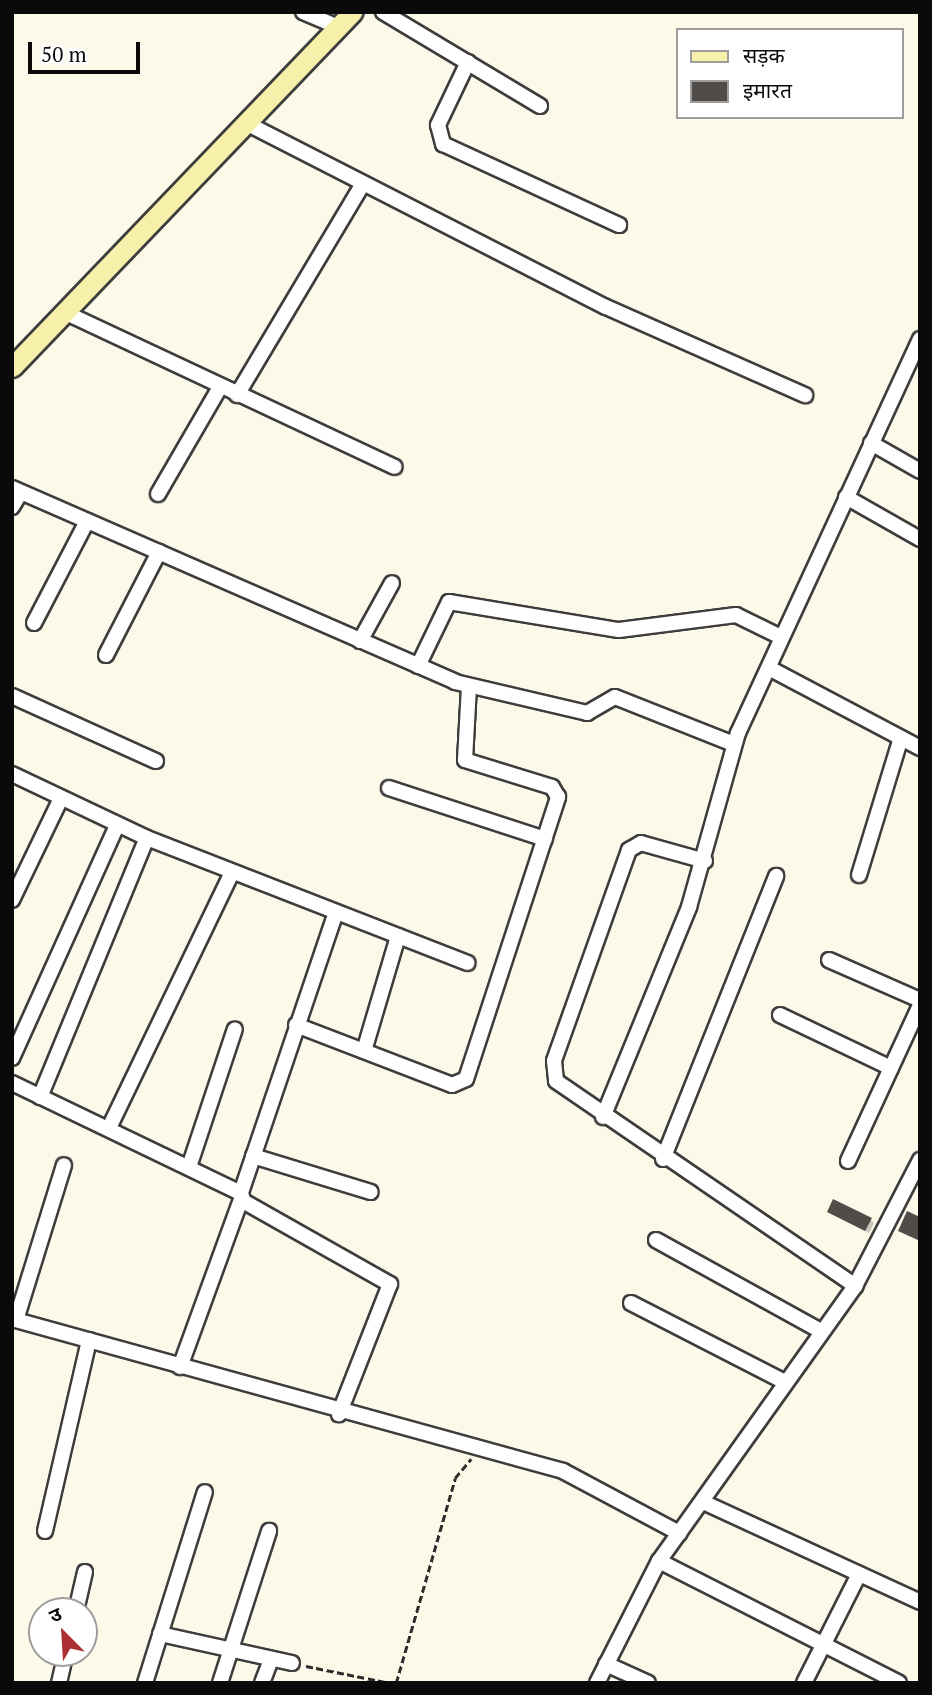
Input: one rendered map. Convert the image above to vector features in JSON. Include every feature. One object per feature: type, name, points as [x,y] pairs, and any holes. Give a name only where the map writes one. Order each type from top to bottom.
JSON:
[{"type":"street","points":[[303,12],[338,27]]},
{"type":"street","points":[[12,367],[352,12]]},
{"type":"street","points":[[383,12],[540,106]]},
{"type":"street","points":[[468,62],[438,125],[443,144],[619,225]]},
{"type":"street","points":[[246,123],[606,307],[806,395]]},
{"type":"street","points":[[237,395],[363,184]]},
{"type":"street","points":[[64,312],[395,467]]},
{"type":"street","points":[[603,1116],[705,861],[734,744],[920,339]]},
{"type":"street","points":[[159,494],[220,387]]},
{"type":"street","points":[[871,443],[920,471]]},
{"type":"street","points":[[12,507],[17,490],[469,687],[587,713],[615,698],[734,744]]},
{"type":"street","points":[[846,497],[920,538]]},
{"type":"street","points":[[34,623],[87,521]]},
{"type":"street","points":[[106,655],[159,552]]},
{"type":"street","points":[[360,641],[392,583]]},
{"type":"street","points":[[418,666],[449,602],[619,630],[736,615],[781,637]]},
{"type":"street","points":[[769,668],[920,748]]},
{"type":"street","points":[[296,1025],[452,1085],[464,1083],[545,839],[558,789],[465,760],[469,687]]},
{"type":"street","points":[[12,696],[156,761]]},
{"type":"street","points":[[859,875],[901,738]]},
{"type":"street","points":[[12,774],[147,838],[467,962]]},
{"type":"street","points":[[389,788],[545,839]]},
{"type":"street","points":[[12,900],[61,798]]},
{"type":"street","points":[[12,1058],[117,825]]},
{"type":"street","points":[[40,1097],[147,838]]},
{"type":"street","points":[[705,861],[641,843],[629,850],[552,1067],[555,1081],[663,1159],[855,1286]]},
{"type":"street","points":[[109,1128],[232,872]]},
{"type":"street","points":[[663,1159],[776,876]]},
{"type":"street","points":[[180,1367],[241,1195],[335,912]]},
{"type":"street","points":[[364,1051],[398,936]]},
{"type":"street","points":[[830,960],[920,1003],[848,1161]]},
{"type":"street","points":[[780,1015],[891,1068]]},
{"type":"street","points":[[189,1167],[235,1029]]},
{"type":"street","points":[[12,1083],[189,1167],[388,1280],[339,1413]]},
{"type":"street","points":[[253,1156],[371,1192]]},
{"type":"street","points":[[597,1683],[659,1561],[855,1286],[920,1160]]},
{"type":"street","points":[[64,1166],[14,1320],[339,1413],[571,1474],[679,1533]]},
{"type":"street","points":[[656,1240],[821,1331]]},
{"type":"street","points":[[631,1303],[785,1382]]},
{"type":"street","points":[[45,1531],[89,1340]]},
{"type":"street","points":[[145,1683],[205,1492]]},
{"type":"street","points":[[703,1502],[920,1602]]},
{"type":"street","points":[[220,1683],[269,1531]]},
{"type":"street","points":[[659,1561],[826,1647],[879,1678],[898,1683]]},
{"type":"street","points":[[79,1597],[85,1572]]},
{"type":"street","points":[[804,1683],[826,1647],[859,1574]]},
{"type":"street","points":[[160,1634],[292,1663]]},
{"type":"street","points":[[262,1683],[271,1659]]},
{"type":"street","points":[[606,1664],[648,1683]]},
{"type":"path","points":[[396,1683],[455,1478],[482,1452]]},
{"type":"path","points":[[292,1663],[390,1683]]},
{"type":"building","points":[[833,1199],[872,1218],[865,1231],[827,1212]]},
{"type":"building","points":[[907,1211],[920,1217],[920,1241],[898,1231]]}]
